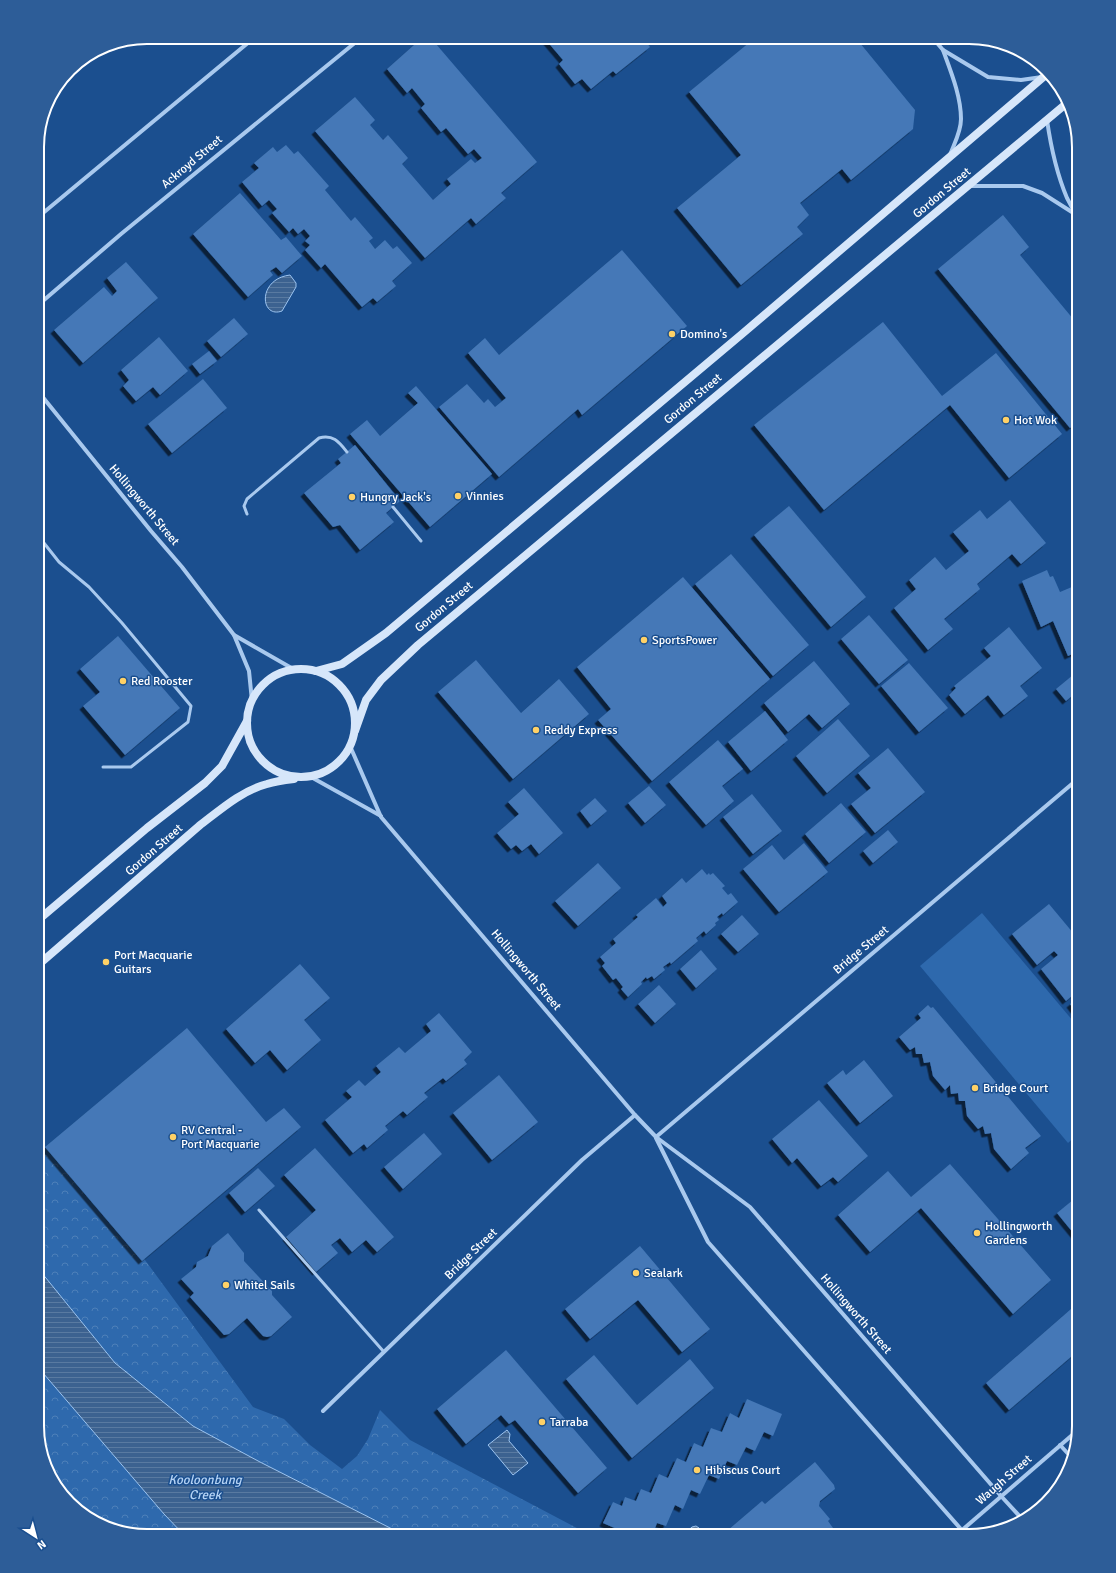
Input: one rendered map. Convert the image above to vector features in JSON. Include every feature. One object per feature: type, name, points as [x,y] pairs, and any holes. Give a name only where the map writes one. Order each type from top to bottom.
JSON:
[{"type":"main road","name":"Gordon Street","points":[[316,671],[342,664],[386,633],[742,334],[1044,77]]},
{"type":"main road","name":"Gordon Street","points":[[355,731],[366,700],[391,669],[418,645],[1063,106]]},
{"type":"main road","points":[[295,670],[316,671],[328,676],[345,691],[353,706],[356,721],[355,731],[350,746],[344,757],[335,766],[324,773],[311,777],[301,778],[286,776],[271,768],[263,761],[252,746],[248,732],[247,720],[252,701],[265,684],[274,677],[283,672],[295,670]]},
{"type":"main road","name":"Gordon Street","points":[[44,916],[147,828],[205,784],[222,766],[247,720]]},
{"type":"main road","name":"Gordon Street","points":[[44,960],[220,809],[243,794],[266,784],[301,778]]},
{"type":"street","points":[[44,212],[247,44]]},
{"type":"street","name":"Ackroyd Street","points":[[44,300],[139,219],[353,44]]},
{"type":"street","points":[[938,44],[943,50],[988,77],[1021,80],[1043,76]]},
{"type":"street","points":[[943,50],[955,84],[961,120],[958,136],[949,157]]},
{"type":"street","points":[[1047,120],[1055,166],[1059,180],[1072,208]]},
{"type":"street","points":[[969,186],[1023,186],[1042,193],[1072,212]]},
{"type":"street","name":"Hollingworth Street","points":[[44,399],[182,567],[234,635],[249,671],[252,701]]},
{"type":"street","name":"Hollingworth Street","points":[[234,635],[295,670]]},
{"type":"street","name":"Hollingworth Street","points":[[350,746],[381,817],[635,1115],[656,1137],[750,1207],[1000,1496],[1019,1516]]},
{"type":"street","name":"Hollingworth Street","points":[[311,777],[381,817]]},
{"type":"street","name":"Bridge Street","points":[[656,1137],[1072,784]]},
{"type":"street","name":"Bridge Street","points":[[323,1411],[582,1160],[635,1115]]},
{"type":"street","name":"Hollingworth Street","points":[[656,1137],[708,1242],[959,1529]]},
{"type":"street","name":"Waugh Street","points":[[963,1529],[1071,1436]]},
{"type":"street","points":[[1060,1445],[1068,1454]]},
{"type":"lane","points":[[247,514],[244,506],[247,498],[319,438],[325,436],[338,440],[347,452]]},
{"type":"lane","points":[[393,507],[421,540]]},
{"type":"lane","points":[[44,543],[59,562],[88,587],[117,618],[191,706],[188,722],[131,767],[103,767]]},
{"type":"lane","points":[[259,1210],[384,1352]]},
{"type":"green space","points":[[982,913],[1072,1020],[1072,1139],[1068,1143],[920,966]]},
{"type":"green space","points":[[44,1145],[145,1260],[253,1407],[284,1419],[310,1445],[342,1469],[357,1456],[368,1439],[380,1410],[410,1440],[579,1529],[392,1529],[260,1462],[193,1426],[115,1363],[44,1276]]},
{"type":"green space","points":[[44,1374],[178,1529],[140,1529],[120,1525],[107,1521],[84,1508],[65,1489],[52,1466],[45,1440]]},
{"type":"water","points":[[290,275],[296,283],[296,287],[282,311],[275,312],[269,309],[265,298],[267,290],[272,283],[279,278]]},
{"type":"water","name":"Kooloonbung Creek","points":[[44,1276],[115,1363],[193,1426],[260,1462],[392,1529],[178,1529],[44,1374]]},
{"type":"water","points":[[507,1430],[510,1434],[509,1441],[528,1463],[513,1475],[488,1445]]},
{"type":"water","points":[[696,1526],[700,1529],[690,1529]]},
{"type":"building","points":[[415,44],[436,44],[537,162],[501,193],[506,198],[476,224],[471,218],[425,258],[315,131],[355,97],[375,120],[370,125],[383,140],[388,135],[408,158],[402,164],[433,200],[451,184],[447,179],[471,159],[475,163],[482,158],[474,149],[468,154],[446,128],[441,132],[421,108],[425,104],[412,88],[407,93],[387,69]]},
{"type":"building","points":[[549,44],[648,44],[650,47],[616,74],[613,71],[591,89],[582,79],[575,84],[559,64],[563,60]]},
{"type":"building","points":[[747,44],[861,44],[915,110],[913,129],[851,180],[842,169],[800,203],[809,215],[797,227],[803,234],[741,285],[677,208],[741,155],[689,92]]},
{"type":"building","points":[[286,145],[294,154],[298,151],[329,186],[325,190],[351,221],[355,217],[373,238],[369,241],[375,249],[385,240],[393,249],[397,246],[412,263],[392,281],[396,286],[377,302],[373,298],[362,307],[325,264],[321,268],[305,250],[310,245],[305,241],[310,236],[304,229],[298,234],[293,228],[289,232],[272,213],[277,209],[269,200],[262,206],[242,182],[259,168],[254,163],[273,147],[277,152]]},
{"type":"building","points":[[240,193],[281,240],[286,237],[302,256],[282,273],[276,267],[270,271],[273,275],[248,297],[193,234]]},
{"type":"building","points":[[1003,215],[1029,247],[1020,255],[1072,318],[1072,426],[1070,428],[938,269]]},
{"type":"building","points":[[622,250],[687,326],[582,415],[578,409],[499,477],[439,407],[467,384],[484,403],[488,399],[495,407],[506,398],[468,353],[485,338],[499,355]]},
{"type":"building","points":[[126,262],[158,298],[83,363],[54,330],[104,287],[112,296],[117,291],[107,278]]},
{"type":"building","points":[[234,318],[248,334],[221,357],[207,341]]},
{"type":"building","points":[[883,322],[942,396],[996,353],[1062,434],[1009,478],[950,405],[824,510],[754,425]]},
{"type":"building","points":[[159,337],[188,371],[160,395],[153,387],[136,401],[123,386],[129,380],[121,370]]},
{"type":"building","points":[[209,351],[217,361],[200,374],[192,364]]},
{"type":"building","points":[[203,379],[227,408],[172,453],[148,424]]},
{"type":"building","points":[[416,386],[492,474],[430,527],[350,434],[367,420],[380,436],[418,403],[408,393]]},
{"type":"building","name":"Hungry Jack's","points":[[355,445],[400,501],[386,513],[394,522],[360,550],[340,525],[333,527],[304,493],[341,463],[338,459]]},
{"type":"building","points":[[1010,500],[1046,543],[1021,564],[1012,554],[977,584],[980,589],[944,619],[953,629],[928,650],[894,608],[916,589],[909,580],[935,557],[946,570],[969,551],[953,532],[980,510],[987,519]]},
{"type":"building","points":[[789,506],[866,597],[831,627],[754,535]]},
{"type":"building","points":[[731,554],[809,645],[773,676],[695,584]]},
{"type":"building","points":[[1047,570],[1050,577],[1053,576],[1060,592],[1072,587],[1072,654],[1068,656],[1053,621],[1041,627],[1022,581]]},
{"type":"building","points":[[683,577],[770,679],[652,781],[598,720],[611,709],[577,667]]},
{"type":"building","points":[[869,615],[908,660],[879,684],[841,639]]},
{"type":"building","points":[[1009,627],[1042,668],[1020,686],[1028,696],[1004,715],[988,695],[965,714],[949,695],[956,688],[954,686],[991,656],[984,648]]},
{"type":"building","name":"Red Rooster","points":[[118,636],[180,708],[125,755],[83,706],[100,692],[80,669]]},
{"type":"building","points":[[476,660],[521,713],[559,679],[589,714],[513,779],[438,692]]},
{"type":"building","points":[[814,661],[850,704],[822,728],[809,714],[788,732],[764,703]]},
{"type":"building","points":[[909,663],[948,708],[919,732],[881,686]]},
{"type":"building","points":[[1072,676],[1072,696],[1066,701],[1056,689]]},
{"type":"building","points":[[765,711],[788,740],[751,771],[728,742]]},
{"type":"building","points":[[838,719],[870,756],[827,793],[796,756]]},
{"type":"building","points":[[718,740],[743,769],[722,786],[734,801],[706,825],[669,782]]},
{"type":"building","points":[[888,748],[925,792],[875,833],[851,804],[871,788],[858,773]]},
{"type":"building","points":[[649,786],[666,805],[645,823],[628,803]]},
{"type":"building","points":[[524,788],[563,833],[539,854],[531,844],[522,851],[516,845],[511,849],[497,833],[519,814],[508,802]]},
{"type":"building","points":[[752,794],[782,831],[753,854],[723,817]]},
{"type":"building","points":[[595,798],[607,811],[591,825],[580,811]]},
{"type":"building","points":[[841,803],[866,832],[829,863],[805,834]]},
{"type":"building","points":[[888,830],[898,842],[873,863],[863,851]]},
{"type":"building","points":[[804,843],[828,872],[779,912],[743,869],[772,845],[784,860]]},
{"type":"building","points":[[598,863],[621,888],[578,926],[555,901]]},
{"type":"building","points":[[702,869],[707,875],[709,873],[710,875],[713,873],[725,886],[722,888],[728,895],[731,893],[738,902],[723,915],[722,913],[717,917],[719,920],[715,923],[716,925],[706,934],[704,931],[696,938],[698,941],[671,964],[670,962],[663,967],[665,970],[654,979],[652,976],[647,979],[646,977],[641,982],[642,984],[628,997],[621,989],[623,987],[616,978],[613,980],[602,966],[605,963],[600,957],[616,943],[613,939],[638,917],[636,915],[656,898],[663,907],[667,903],[662,896],[682,878],[686,883]]},
{"type":"building","points":[[1049,904],[1072,932],[1072,996],[1066,1001],[1041,969],[1058,955],[1054,951],[1037,965],[1012,934]]},
{"type":"building","points":[[742,915],[759,934],[738,952],[721,934]]},
{"type":"building","points":[[701,950],[717,969],[696,988],[680,969]]},
{"type":"building","points":[[300,964],[330,998],[304,1020],[321,1040],[287,1070],[270,1050],[255,1063],[226,1029]]},
{"type":"building","points":[[659,985],[676,1004],[655,1023],[638,1004]]},
{"type":"building","name":"Bridge Court","points":[[928,1005],[931,1008],[933,1007],[1041,1136],[1025,1148],[1029,1153],[1011,1169],[994,1149],[991,1133],[985,1134],[983,1126],[978,1129],[967,1116],[965,1101],[959,1101],[958,1093],[951,1094],[950,1085],[945,1090],[933,1076],[930,1062],[924,1063],[922,1054],[916,1054],[915,1047],[910,1050],[899,1037],[921,1018],[918,1014]]},
{"type":"building","points":[[439,1013],[472,1052],[464,1060],[467,1064],[446,1081],[443,1078],[424,1093],[428,1097],[407,1115],[403,1111],[385,1126],[388,1130],[367,1148],[364,1144],[353,1153],[325,1120],[352,1097],[346,1091],[359,1080],[365,1086],[381,1072],[376,1066],[399,1047],[405,1053],[431,1031],[426,1024]]},
{"type":"building","name":"RV Central - Port Macquarie","points":[[187,1028],[266,1122],[284,1108],[301,1127],[142,1261],[45,1147]]},
{"type":"building","points":[[864,1060],[893,1096],[860,1123],[827,1083],[843,1070],[846,1075]]},
{"type":"building","points":[[499,1075],[538,1122],[492,1160],[453,1113]]},
{"type":"building","points":[[819,1100],[868,1156],[838,1182],[833,1177],[821,1186],[797,1158],[792,1163],[772,1139]]},
{"type":"building","points":[[424,1133],[442,1154],[403,1189],[384,1167]]},
{"type":"building","points":[[315,1148],[394,1237],[377,1252],[366,1240],[352,1252],[340,1238],[331,1245],[338,1253],[316,1272],[286,1237],[316,1210],[284,1175]]},
{"type":"building","name":"Hollingworth Gardens","points":[[950,1164],[1051,1280],[1013,1314],[921,1208],[870,1252],[838,1215],[888,1171],[911,1197]]},
{"type":"building","points":[[258,1168],[275,1186],[245,1212],[229,1193]]},
{"type":"building","points":[[1072,1201],[1072,1231],[1057,1213]]},
{"type":"building","name":"Whitel Sails","points":[[228,1233],[244,1253],[244,1261],[272,1291],[272,1295],[292,1317],[271,1336],[263,1336],[247,1318],[229,1334],[224,1335],[190,1297],[194,1293],[181,1279],[196,1267],[197,1262],[208,1256],[212,1246]]},
{"type":"building","name":"Sealark","points":[[640,1246],[710,1329],[682,1352],[638,1300],[590,1339],[565,1309]]},
{"type":"building","points":[[1071,1309],[1072,1310],[1072,1356],[1009,1410],[986,1383]]},
{"type":"building","name":"Tarraba","points":[[506,1350],[607,1468],[578,1493],[515,1420],[509,1424],[501,1415],[466,1444],[437,1409]]},
{"type":"building","points":[[594,1355],[637,1405],[690,1359],[714,1388],[632,1458],[566,1379]]},
{"type":"building","name":"Hibiscus Court","points":[[747,1399],[782,1414],[773,1436],[764,1432],[755,1451],[746,1447],[737,1465],[727,1461],[719,1479],[709,1475],[700,1494],[691,1490],[683,1509],[675,1505],[666,1526],[657,1523],[655,1529],[617,1529],[603,1523],[613,1502],[622,1506],[625,1497],[636,1501],[641,1489],[651,1493],[659,1474],[668,1478],[677,1458],[686,1462],[694,1443],[703,1447],[711,1428],[722,1432],[730,1413],[739,1418]]},
{"type":"building","points":[[815,1462],[834,1485],[835,1489],[820,1501],[819,1506],[830,1519],[828,1521],[833,1528],[729,1529],[762,1501],[765,1504]]},
{"type":"place","name":"Domino's","points":[[672,334]]},
{"type":"place","name":"Hot Wok","points":[[1006,420]]},
{"type":"place","name":"Vinnies","points":[[458,496]]},
{"type":"place","name":"Hungry Jack's","points":[[352,497]]},
{"type":"place","name":"SportsPower","points":[[644,640]]},
{"type":"place","name":"Red Rooster","points":[[123,681]]},
{"type":"place","name":"Reddy Express","points":[[536,730]]},
{"type":"place","name":"Port Macquarie Guitars","points":[[106,962]]},
{"type":"place","name":"Bridge Court","points":[[975,1088]]},
{"type":"place","name":"RV Central - Port Macquarie","points":[[173,1137]]},
{"type":"place","name":"Hollingworth Gardens","points":[[977,1233]]},
{"type":"place","name":"Sealark","points":[[636,1273]]},
{"type":"place","name":"Whitel Sails","points":[[226,1285]]},
{"type":"place","name":"Tarraba","points":[[542,1422]]},
{"type":"place","name":"Hibiscus Court","points":[[697,1470]]}]
